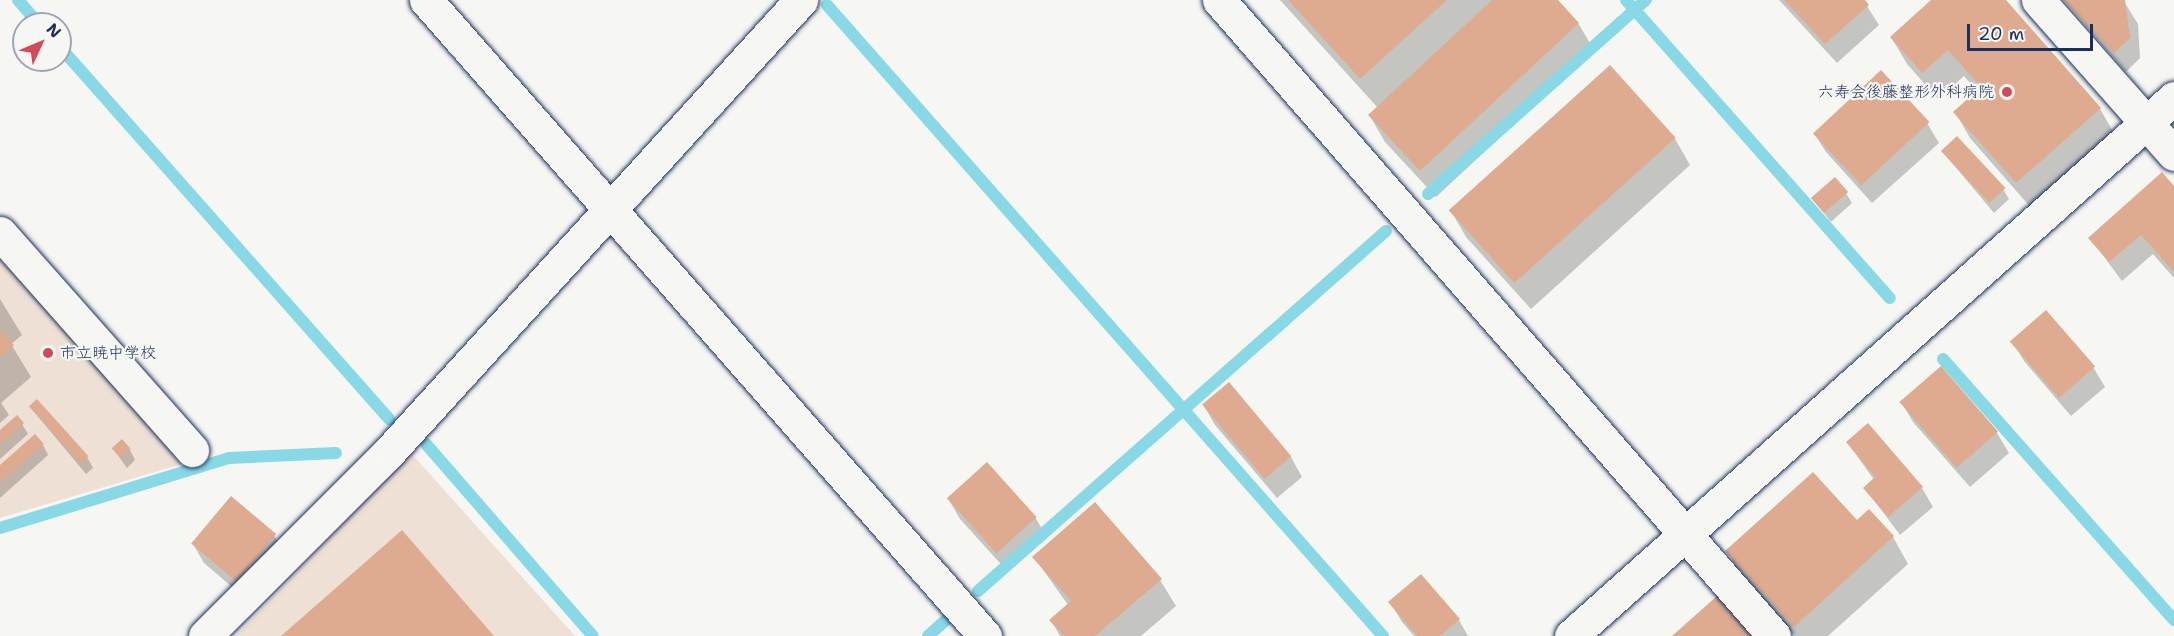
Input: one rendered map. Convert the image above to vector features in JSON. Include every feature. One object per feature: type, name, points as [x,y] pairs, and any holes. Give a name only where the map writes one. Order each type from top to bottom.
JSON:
[{"type":"street","points":[[426,0],[985,636]]},
{"type":"street","points":[[205,636],[389,452],[801,0]]},
{"type":"street","points":[[1219,0],[1774,636]]},
{"type":"street","points":[[2038,0],[2174,154]]},
{"type":"street","points":[[1571,636],[1686,536],[2174,98]]},
{"type":"street","points":[[0,232],[192,450]]},
{"type":"shaded area","name":"市立暁中学校","points":[[0,245],[192,461],[0,518]]},
{"type":"shaded area","points":[[411,453],[575,636],[236,636]]},
{"type":"building","points":[[1288,0],[1447,0],[1360,79]]},
{"type":"building","points":[[1492,0],[1558,0],[1579,23],[1420,171],[1368,115]]},
{"type":"building","points":[[1784,0],[1865,0],[1869,5],[1825,44]]},
{"type":"building","points":[[1931,0],[2006,0],[2101,108],[2016,183],[1953,112],[1981,87],[1948,50],[1922,73],[1890,37]]},
{"type":"building","points":[[2064,0],[2125,0],[2130,38],[2114,53]]},
{"type":"building","points":[[1610,65],[1676,138],[1514,283],[1449,210]]},
{"type":"building","points":[[1881,70],[1929,122],[1861,185],[1813,133]]},
{"type":"building","points":[[1957,136],[2005,188],[1989,203],[1941,151]]},
{"type":"building","points":[[2162,172],[2174,186],[2174,272],[2141,235],[2109,262],[2088,238]]},
{"type":"building","points":[[1835,177],[1848,192],[1824,213],[1811,198]]},
{"type":"building","points":[[2046,310],[2095,367],[2059,398],[2010,341]]},
{"type":"building","points":[[0,330],[14,345],[0,358]]},
{"type":"building","points":[[1941,366],[1998,432],[1957,468],[1899,402]]},
{"type":"building","points":[[1229,382],[1291,456],[1265,479],[1202,404]]},
{"type":"building","points":[[37,399],[89,456],[80,464],[29,406]]},
{"type":"building","points":[[17,415],[24,423],[0,444],[0,430]]},
{"type":"building","points":[[1868,423],[1923,487],[1888,517],[1863,488],[1875,477],[1846,442]]},
{"type":"building","points":[[35,434],[44,444],[0,483],[0,465]]},
{"type":"building","points":[[122,439],[131,449],[120,458],[112,448]]},
{"type":"building","points":[[987,462],[1037,517],[996,553],[947,498]]},
{"type":"building","points":[[1813,472],[1857,520],[1869,509],[1894,536],[1794,627],[1725,551]]},
{"type":"building","points":[[231,496],[276,534],[236,581],[191,543]]},
{"type":"building","points":[[1095,502],[1162,579],[1095,636],[1064,636],[1049,620],[1071,601],[1032,557]]},
{"type":"building","points":[[402,530],[494,636],[281,636]]},
{"type":"building","points":[[1421,574],[1460,619],[1440,636],[1417,636],[1388,602]]},
{"type":"building","points":[[1717,596],[1754,636],[1672,636]]},
{"type":"waterway","points":[[18,0],[28,12]]},
{"type":"waterway","points":[[1626,0],[1890,298]]},
{"type":"waterway","points":[[1428,194],[1646,0]]},
{"type":"waterway","points":[[827,5],[1383,636]]},
{"type":"waterway","points":[[72,61],[389,419]]},
{"type":"waterway","points":[[978,591],[1386,231]]},
{"type":"waterway","points":[[1943,359],[2174,620]]},
{"type":"waterway","points":[[426,444],[593,636]]},
{"type":"waterway","points":[[0,528],[229,458],[336,453]]},
{"type":"waterway","points":[[928,636],[946,620]]},
{"type":"place","name":"六寿会後藤整形外科病院","points":[[2007,92]]},
{"type":"place","name":"市立暁中学校","points":[[48,353]]}]
